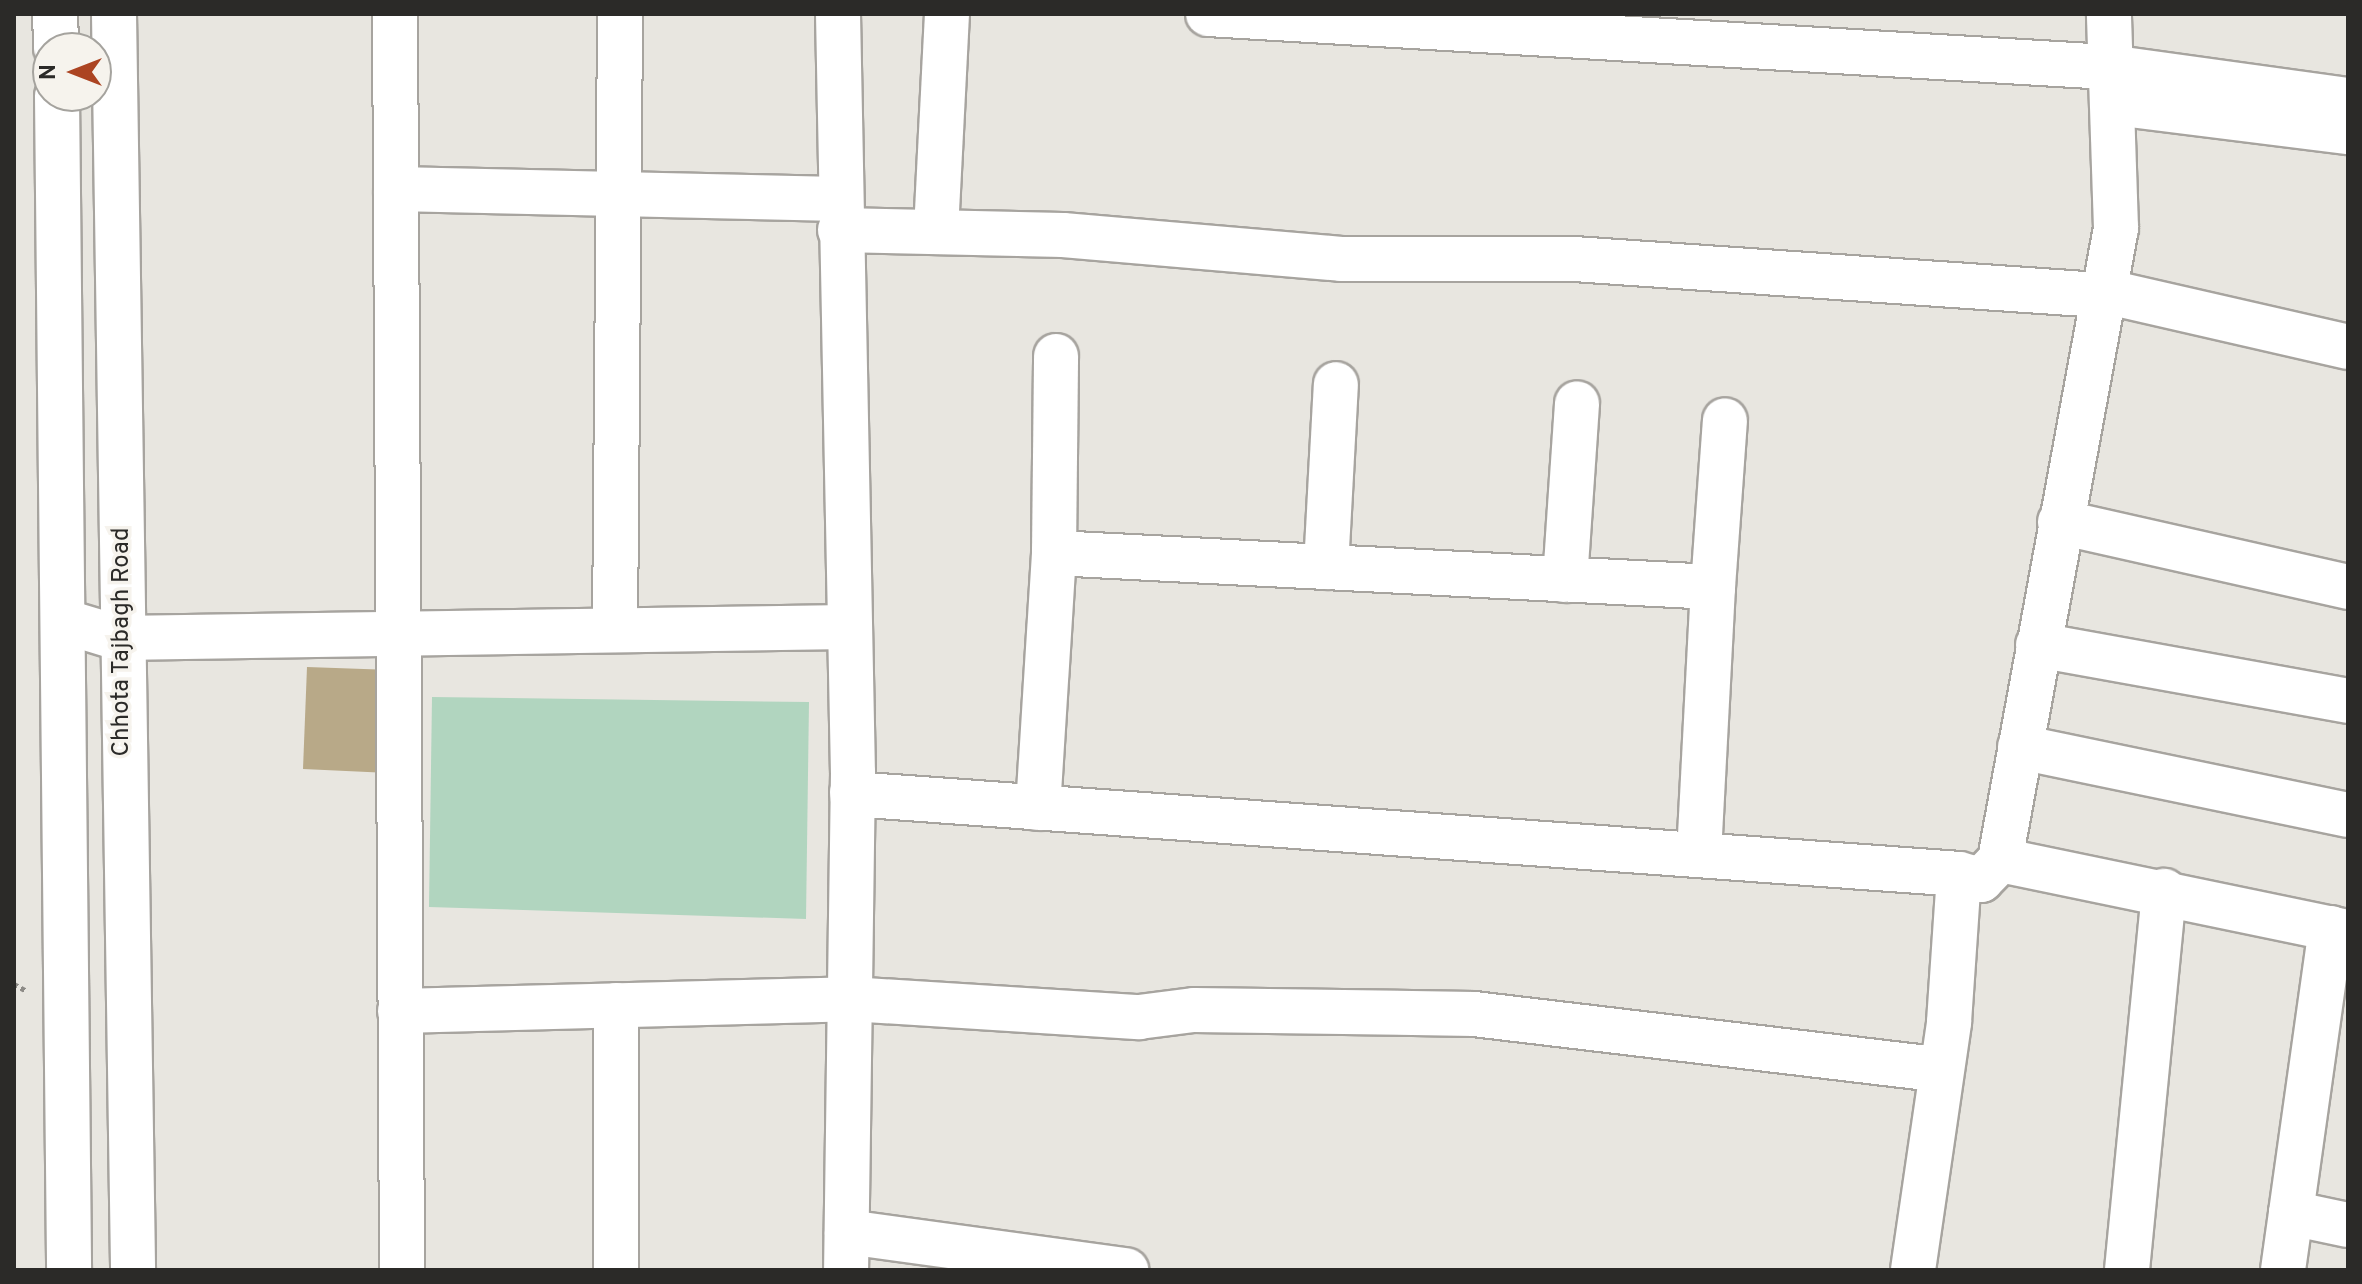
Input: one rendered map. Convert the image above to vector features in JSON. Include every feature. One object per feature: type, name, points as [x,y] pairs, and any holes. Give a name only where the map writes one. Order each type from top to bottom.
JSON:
[{"type":"street","name":"Chhota Tajbagh Road","points":[[114,14],[119,638],[133,1270]]},
{"type":"street","points":[[395,14],[402,1270]]},
{"type":"street","points":[[615,630],[620,14]]},
{"type":"street","points":[[838,14],[852,794],[846,1251],[1126,1270]]},
{"type":"street","points":[[936,231],[947,14]]},
{"type":"street","points":[[1208,14],[2112,85],[2348,100]]},
{"type":"street","points":[[852,794],[1959,874],[1981,880],[2000,860],[2116,228],[2109,14]]},
{"type":"street","points":[[2112,85],[2348,132]]},
{"type":"street","points":[[57,112],[69,1270]]},
{"type":"street","points":[[396,189],[620,194],[840,215],[936,231],[1341,259],[1590,260],[2102,293],[2348,347]]},
{"type":"street","points":[[1038,808],[1054,553],[1056,356]]},
{"type":"street","points":[[1326,567],[1336,384]]},
{"type":"street","points":[[1565,580],[1577,403]]},
{"type":"street","points":[[1699,855],[1725,420]]},
{"type":"street","points":[[2060,522],[2348,587]]},
{"type":"street","points":[[1054,553],[1713,587]]},
{"type":"street","points":[[63,621],[119,638],[848,627]]},
{"type":"street","points":[[2038,645],[2348,701]]},
{"type":"street","points":[[2020,747],[2348,815]]},
{"type":"street","points":[[2000,860],[2164,891],[2339,930],[2283,1270]]},
{"type":"street","points":[[1913,1270],[1941,1070],[1959,874]]},
{"type":"street","points":[[2127,1270],[2164,891]]},
{"type":"street","points":[[400,1011],[850,999],[1139,1017],[1194,1010],[1474,1014],[1941,1070]]},
{"type":"street","points":[[616,1005],[616,1270]]},
{"type":"street","points":[[2291,1213],[2348,1225]]},
{"type":"green space","points":[[432,697],[809,702],[806,919],[429,907]]},
{"type":"building","points":[[307,667],[392,670],[389,773],[303,769]]}]
